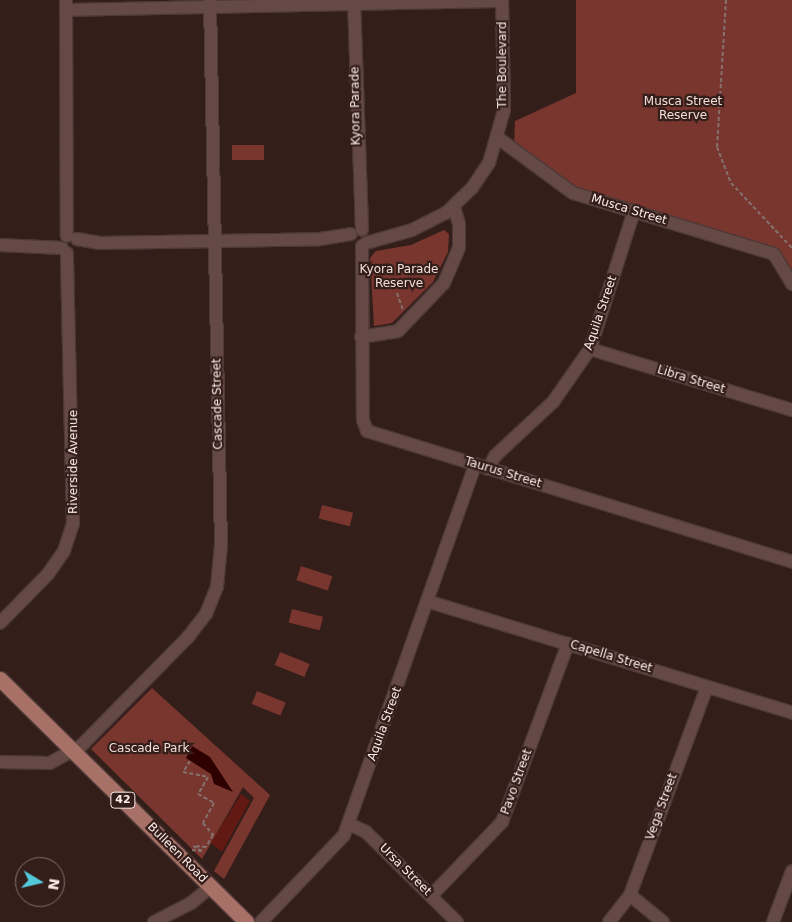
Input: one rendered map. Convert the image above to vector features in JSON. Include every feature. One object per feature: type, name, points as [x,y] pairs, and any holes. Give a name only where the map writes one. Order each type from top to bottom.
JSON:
[{"type":"main road","name":"Bulleen Road","points":[[0,679],[246,922]]},
{"type":"street","points":[[66,5],[502,0]]},
{"type":"street","name":"The Boulevard","points":[[0,245],[359,238],[402,233],[454,207],[482,175],[498,138],[504,110],[502,0]]},
{"type":"street","name":"Kyora Parade","points":[[354,2],[359,238]]},
{"type":"street","name":"Cascade Street","points":[[0,762],[50,764],[72,750],[188,637],[206,614],[217,587],[220,545],[210,4]]},
{"type":"street","name":"Riverside Avenue","points":[[0,623],[48,574],[64,551],[73,524],[66,5]]},
{"type":"street","name":"Musca Street","points":[[498,138],[567,189],[634,212],[774,254],[792,284]]},
{"type":"street","points":[[361,337],[398,331],[444,283],[459,247],[459,224],[454,207]]},
{"type":"street","name":"Aquila Street","points":[[488,469],[494,456],[552,402],[590,349],[634,212]]},
{"type":"street","name":"Taurus Street","points":[[359,238],[365,429],[488,469],[792,562]]},
{"type":"street","name":"Libra Street","points":[[590,349],[792,410]]},
{"type":"street","name":"Aquila Street","points":[[261,922],[338,844],[349,824],[430,602],[472,464]]},
{"type":"street","name":"Capella Street","points":[[430,602],[792,713]]},
{"type":"street","name":"Pavo Street","points":[[431,896],[502,822],[568,644]]},
{"type":"street","name":"Vega Street","points":[[609,922],[630,896],[706,687]]},
{"type":"street","name":"Ursa Street","points":[[349,824],[366,832],[457,922]]},
{"type":"street","points":[[773,922],[792,872]]},
{"type":"street","points":[[154,922],[191,904],[211,887]]},
{"type":"street","points":[[630,896],[663,922]]},
{"type":"path","points":[[726,0],[717,147],[731,183],[792,248]]},
{"type":"path","points":[[397,293],[404,314]]},
{"type":"path","points":[[188,847],[206,847],[213,835],[203,822],[214,803],[198,794],[208,777],[183,772],[190,761]]},
{"type":"path","points":[[191,850],[202,851],[193,846]]},
{"type":"green space","name":"Musca Street Reserve","points":[[576,0],[792,0],[792,273],[781,253],[576,188],[514,144],[515,121],[576,93]]},
{"type":"green space","points":[[232,145],[264,145],[264,160],[232,160]]},
{"type":"green space","name":"Kyora Parade Reserve","points":[[444,230],[449,234],[448,252],[433,282],[392,323],[374,326],[370,258],[376,251],[411,245]]},
{"type":"green space","points":[[322,505],[353,513],[350,526],[319,519]]},
{"type":"green space","points":[[301,566],[332,576],[328,590],[296,580]]},
{"type":"green space","points":[[292,609],[323,617],[320,630],[289,623]]},
{"type":"green space","points":[[280,652],[310,664],[304,677],[275,665]]},
{"type":"green space","name":"Cascade Park","points":[[152,688],[270,795],[224,879],[214,871],[254,798],[243,787],[202,859],[91,749]]},
{"type":"green space","points":[[257,691],[286,703],[280,716],[252,704]]},
{"type":"shaded area","points":[[192,746],[210,757],[233,792],[214,784],[211,774],[186,758]]},
{"type":"building","points":[[241,794],[250,801],[222,852],[211,843]]}]
